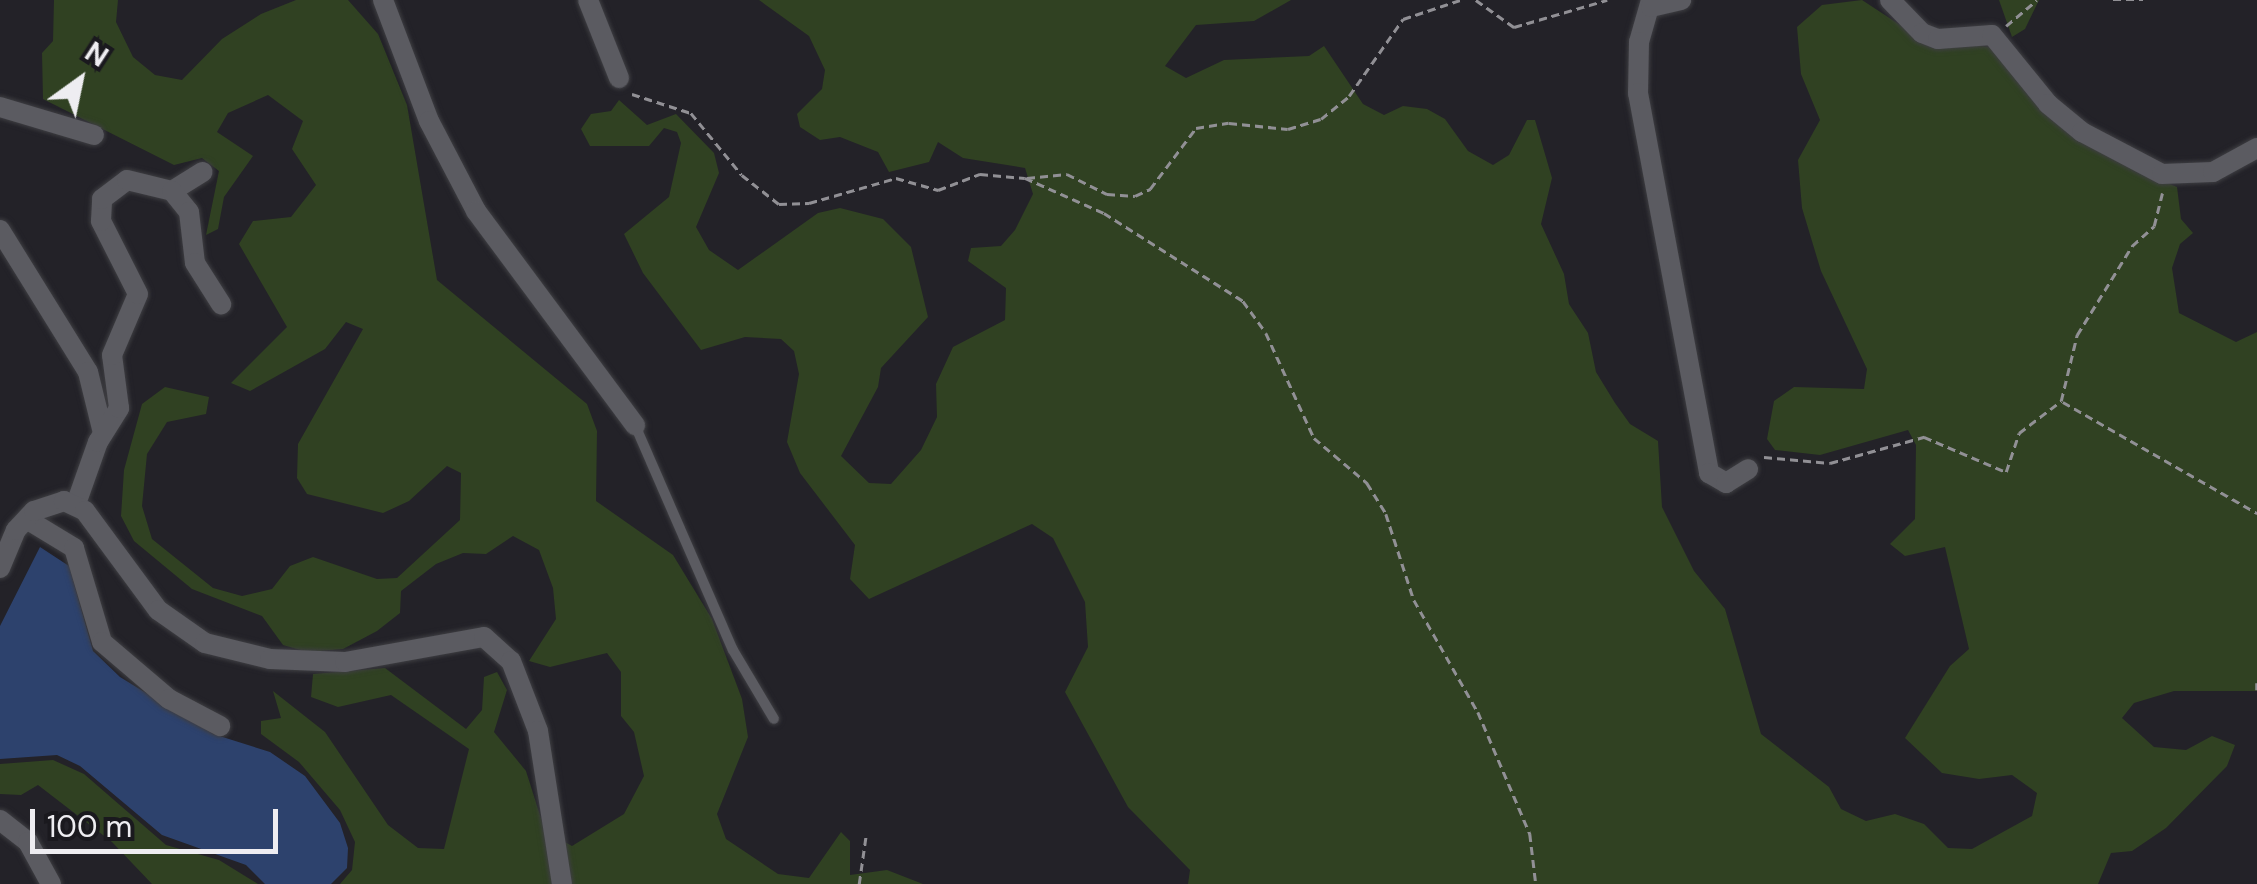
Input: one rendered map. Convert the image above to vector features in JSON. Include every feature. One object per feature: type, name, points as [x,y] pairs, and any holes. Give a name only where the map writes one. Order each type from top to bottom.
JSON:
[{"type":"street","points":[[382,0],[429,120],[476,211],[635,426]]},
{"type":"street","points":[[588,0],[619,78]]},
{"type":"street","points":[[1681,0],[1651,4],[1639,42],[1638,94],[1710,473],[1726,482],[1748,469]]},
{"type":"street","points":[[1890,0],[1907,20],[1938,39],[1992,36],[2048,104],[2082,132],[2162,174],[2213,172],[2257,148]]},
{"type":"street","points":[[0,106],[94,135]]},
{"type":"street","points":[[172,191],[203,172]]},
{"type":"street","points":[[76,504],[120,399],[114,348],[138,294],[98,208],[120,182],[172,191],[189,212],[195,262],[221,304]]},
{"type":"street","points":[[0,230],[88,372],[103,433]]},
{"type":"street","points":[[0,568],[14,523],[44,506],[76,504]]},
{"type":"street","points":[[76,504],[158,610],[205,643],[270,659],[344,662],[484,637],[500,647],[538,731],[562,884]]},
{"type":"street","points":[[14,523],[74,548],[102,642],[170,699],[220,726]]},
{"type":"street","points":[[0,820],[28,842],[51,884]]},
{"type":"lane","points":[[635,426],[733,650],[774,719]]},
{"type":"path","points":[[619,78],[635,96],[691,113],[742,175],[779,204],[810,203],[896,178],[938,190],[980,174],[1025,178],[1067,174],[1107,194],[1135,196],[1150,189],[1196,128],[1229,122],[1288,129],[1321,119],[1348,96],[1403,20],[1460,0]]},
{"type":"path","points":[[1476,0],[1514,26],[1607,0]]},
{"type":"path","points":[[1992,36],[2037,0]]},
{"type":"path","points":[[2113,0],[2143,0]]},
{"type":"path","points":[[1748,469],[1764,457],[1780,463],[1869,458],[1896,442],[1924,438],[2006,472],[2019,432],[2061,402],[2086,316],[2132,246],[2154,226],[2162,174]]},
{"type":"path","points":[[1025,178],[1104,213],[1253,312],[1314,438],[1367,483],[1386,514],[1414,600],[1478,712],[1530,834],[1536,884]]},
{"type":"path","points":[[2061,402],[2257,512]]},
{"type":"path","points":[[2257,682],[2257,690]]},
{"type":"path","points":[[859,884],[866,836]]},
{"type":"green space","points":[[54,0],[118,0],[116,22],[133,57],[155,75],[182,80],[222,39],[261,14],[296,0],[348,0],[378,34],[407,105],[437,280],[587,404],[597,431],[596,501],[673,555],[712,619],[742,699],[748,737],[717,814],[726,839],[778,874],[809,878],[841,832],[850,841],[850,875],[887,870],[923,884],[340,884],[352,870],[355,842],[340,810],[299,762],[261,734],[261,721],[281,718],[273,691],[325,732],[388,825],[418,848],[444,849],[469,749],[391,695],[338,707],[311,697],[313,674],[385,668],[466,729],[482,710],[484,677],[497,672],[507,690],[494,732],[526,771],[545,831],[572,846],[624,814],[644,776],[634,732],[621,716],[621,672],[607,653],[550,667],[529,661],[556,619],[553,588],[539,550],[513,536],[486,554],[463,553],[436,564],[401,591],[400,613],[377,631],[343,649],[307,652],[283,645],[262,616],[192,589],[134,541],[121,516],[124,470],[142,404],[165,387],[209,397],[206,414],[167,422],[147,454],[142,506],[152,539],[213,588],[242,596],[272,589],[290,566],[313,557],[377,579],[397,578],[460,520],[461,473],[447,466],[409,501],[383,513],[307,494],[297,478],[298,444],[363,329],[346,322],[325,349],[250,391],[231,383],[287,327],[239,244],[253,221],[291,217],[316,185],[292,149],[303,121],[268,95],[228,113],[217,132],[253,156],[224,197],[218,229],[206,235],[219,171],[202,158],[174,165],[43,99],[42,53],[53,41]]},
{"type":"green space","points":[[759,0],[1291,0],[1254,21],[1196,25],[1165,66],[1186,78],[1224,60],[1309,56],[1324,46],[1363,104],[1384,115],[1403,106],[1427,109],[1445,119],[1468,151],[1493,165],[1509,155],[1527,120],[1535,120],[1552,178],[1541,224],[1564,274],[1569,304],[1588,333],[1596,372],[1615,403],[1630,424],[1658,441],[1662,507],[1694,571],[1725,609],[1761,734],[1829,787],[1841,809],[1866,821],[1895,814],[1924,824],[1948,848],[1972,849],[2032,816],[2037,793],[2012,775],[1979,779],[1942,773],[1905,738],[1950,666],[1969,649],[1945,547],[1905,556],[1890,544],[1915,519],[1916,445],[1908,430],[1820,455],[1775,450],[1767,439],[1774,401],[1794,387],[1864,389],[1867,369],[1821,271],[1802,208],[1798,160],[1820,120],[1801,74],[1797,27],[1822,5],[1862,0],[1923,40],[1990,47],[2137,170],[2177,187],[2181,219],[2193,233],[2180,244],[2172,268],[2179,313],[2236,342],[2257,332],[2257,691],[2174,691],[2134,703],[2122,718],[2154,747],[2186,750],[2212,736],[2235,745],[2227,766],[2166,828],[2132,851],[2111,853],[2098,884],[1188,884],[1190,870],[1128,807],[1065,692],[1088,647],[1085,602],[1053,538],[1032,524],[869,599],[850,579],[855,545],[800,473],[787,442],[799,374],[794,351],[781,339],[745,337],[701,350],[643,273],[624,234],[669,197],[681,143],[677,132],[664,128],[649,146],[590,146],[581,129],[591,114],[611,111],[619,100],[647,125],[676,114],[714,153],[719,173],[696,227],[709,250],[738,270],[818,213],[840,208],[883,219],[911,247],[928,317],[881,368],[878,387],[841,456],[869,483],[891,484],[921,450],[937,417],[936,384],[953,347],[1005,320],[1006,288],[968,261],[971,248],[1001,246],[1015,230],[1033,194],[1025,168],[963,158],[938,142],[929,162],[889,172],[878,152],[840,137],[820,140],[800,127],[797,114],[822,89],[825,70],[809,36]]},
{"type":"green space","points":[[1999,0],[2039,0],[2025,29],[2012,37]]},
{"type":"green space","points":[[53,760],[84,774],[166,845],[219,860],[258,884],[152,884],[112,842],[38,785],[21,795],[0,794],[0,764]]},
{"type":"water","points":[[40,547],[69,566],[93,651],[120,677],[213,734],[270,752],[305,776],[340,823],[348,848],[347,868],[331,884],[265,884],[246,865],[162,835],[80,766],[57,755],[0,759],[0,626]]}]
